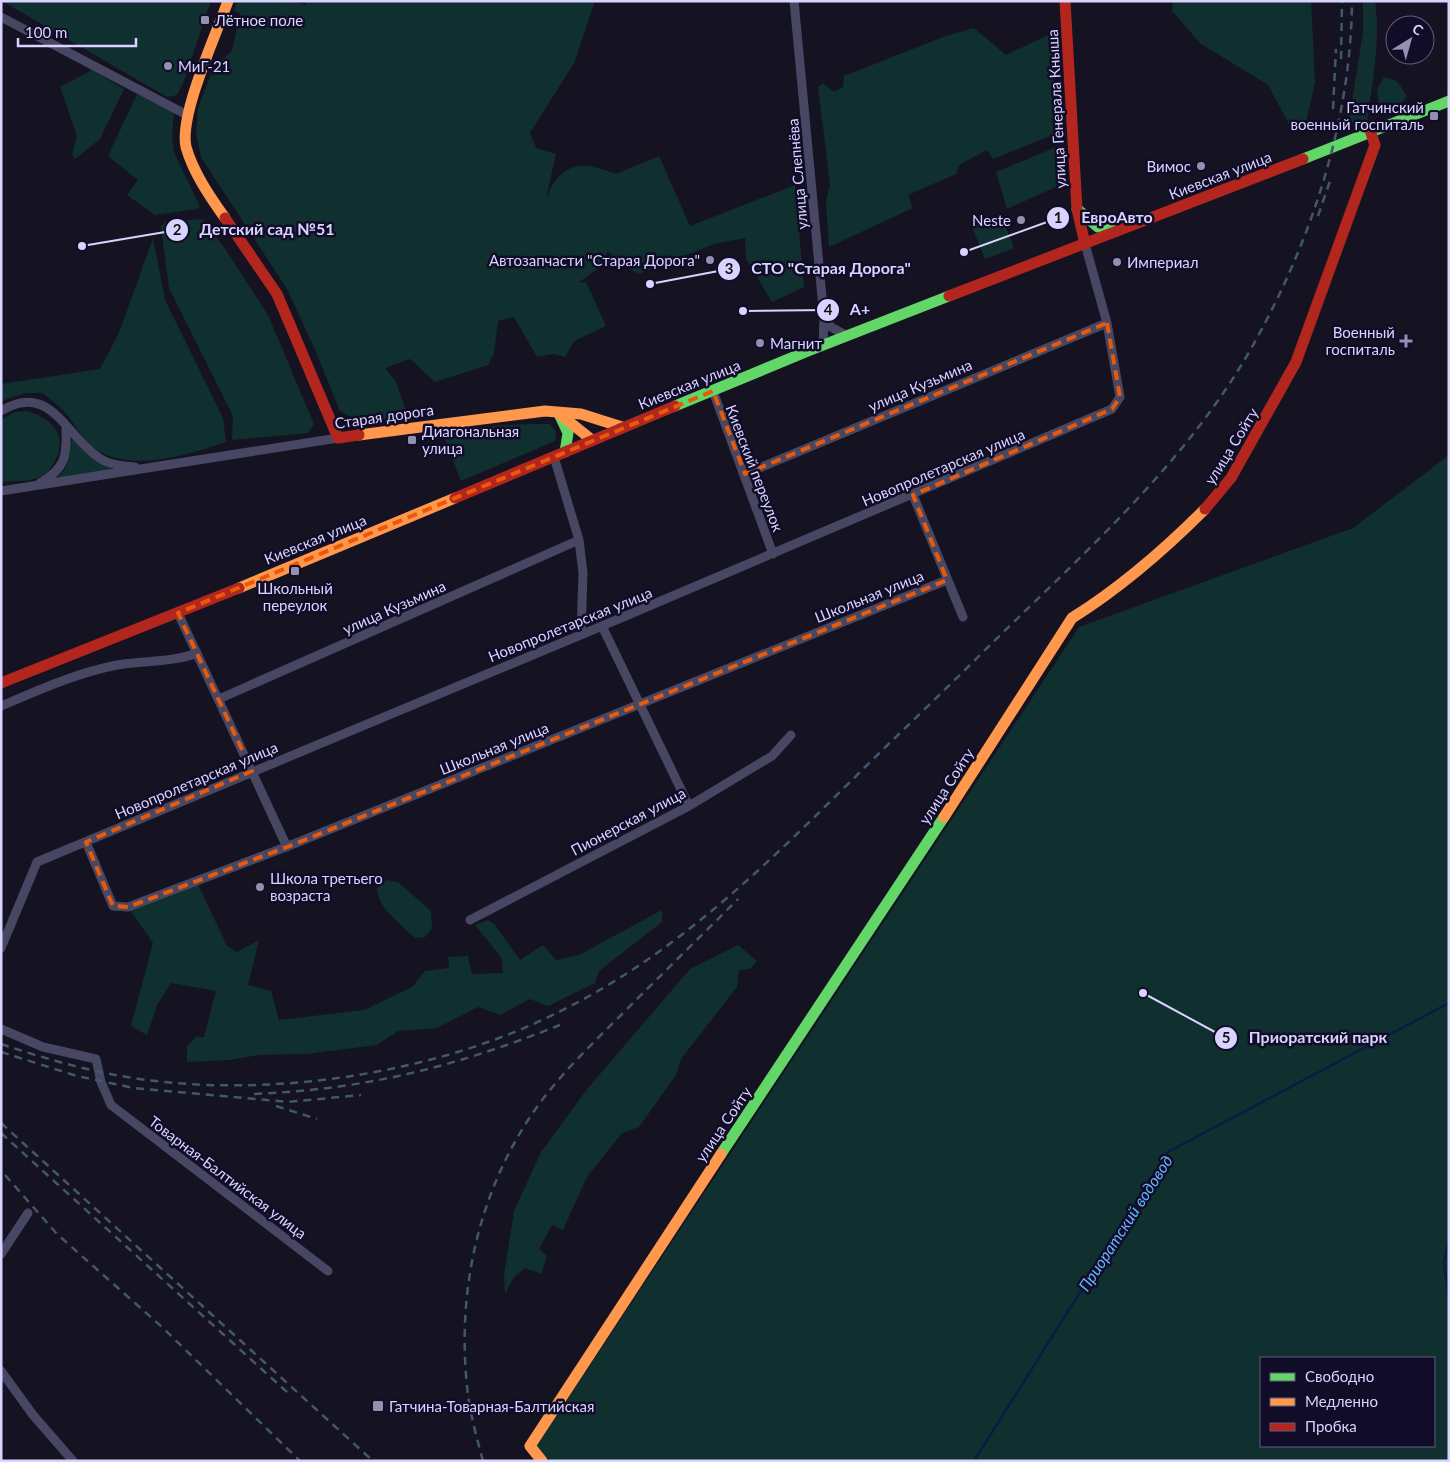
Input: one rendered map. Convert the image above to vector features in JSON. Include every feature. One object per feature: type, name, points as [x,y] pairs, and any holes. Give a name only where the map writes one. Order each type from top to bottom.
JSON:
[{"type":"street","points":[[228,1],[187,114],[186,146],[196,169],[218,208],[277,294],[338,438]]},
{"type":"street","name":"улица Слепнёва","points":[[794,1],[824,318],[823,345]]},
{"type":"street","name":"улица Генерала Кныша","points":[[1066,1],[1077,209],[1085,244]]},
{"type":"street","points":[[1,17],[187,114]]},
{"type":"street","name":"Киевская улица","points":[[1,683],[178,613],[823,345],[1372,133],[1449,101]]},
{"type":"street","name":"улица Сойту","points":[[542,1461],[530,1446],[937,828],[1072,618],[1098,601],[1186,528],[1216,497],[1231,478],[1258,434],[1296,362],[1374,144],[1372,133]]},
{"type":"street","points":[[1077,209],[1098,227],[1116,232]]},
{"type":"street","points":[[1085,244],[1107,323]]},
{"type":"street","points":[[824,318],[831,327],[847,336]]},
{"type":"street","name":"Новопролетарская улица","points":[[1,948],[37,862],[773,554],[1112,409],[1120,397],[1107,323]]},
{"type":"street","name":"улица Кузьмина","points":[[745,474],[1107,323]]},
{"type":"street","name":"Киевский переулок","points":[[713,391],[773,554]]},
{"type":"street","name":"Старая дорога","points":[[1,411],[10,406],[26,402],[38,403],[50,409],[61,418],[66,427],[87,449],[102,460],[120,466],[150,468]]},
{"type":"street","points":[[556,412],[592,440]]},
{"type":"street","points":[[556,412],[567,426],[569,435],[559,454],[579,540],[583,573],[582,634]]},
{"type":"street","name":"Старая дорога","points":[[1,491],[338,438],[508,414],[556,412],[581,414],[622,427]]},
{"type":"street","points":[[581,414],[587,422],[592,440]]},
{"type":"street","name":"Старая дорога","points":[[36,486],[55,473],[65,458],[66,427]]},
{"type":"street","points":[[913,495],[963,617]]},
{"type":"street","name":"улица Кузьмина","points":[[219,699],[579,540]]},
{"type":"street","name":"Школьная улица","points":[[86,842],[113,906],[128,907],[287,847],[947,580]]},
{"type":"street","points":[[178,613],[287,847]]},
{"type":"street","points":[[602,626],[688,806]]},
{"type":"street","points":[[1,706],[90,671],[153,660],[182,658],[196,653]]},
{"type":"street","name":"Пионерская улица","points":[[470,920],[688,806],[772,756],[791,734]]},
{"type":"street","name":"Товарная-Балтийская улица","points":[[1,1029],[43,1046],[96,1060],[101,1082],[111,1105],[328,1271]]},
{"type":"street","points":[[1,1254],[28,1214]]},
{"type":"street","points":[[1,1371],[33,1415],[73,1461]]},
{"type":"highlighted area","points":[[1107,323],[1120,397],[1112,409],[913,495],[947,580],[287,847],[128,907],[113,906],[86,842],[252,771],[178,613],[713,391],[745,474]]},
{"type":"green space","points":[[2,1],[211,1],[183,83],[177,95],[167,97]]},
{"type":"green space","points":[[238,1],[295,1],[305,5],[307,1],[595,1],[574,63],[530,133],[536,148],[556,154],[546,198],[560,176],[574,167],[590,166],[616,174],[659,156],[690,226],[795,185],[804,287],[772,302],[746,259],[745,238],[714,244],[639,274],[618,263],[608,251],[600,267],[578,283],[586,282],[606,326],[574,341],[565,357],[554,354],[537,357],[514,317],[498,321],[494,353],[488,365],[435,382],[410,359],[385,368],[396,382],[406,411],[400,417],[360,423],[340,411],[287,289],[201,157],[196,134],[198,107],[214,67],[232,51],[240,14],[234,10]]},
{"type":"green space","points":[[1173,1],[1311,1],[1315,82],[1304,131],[1292,130],[1268,85],[1201,44],[1172,11]]},
{"type":"green space","points":[[1363,1],[1375,1],[1377,16],[1376,47],[1367,123],[1355,124],[1349,120],[1363,32]]},
{"type":"green space","points":[[974,28],[1006,55],[1052,33],[1055,134],[993,159],[987,150],[959,165],[956,174],[908,195],[913,208],[829,247],[826,201],[830,184],[818,87],[823,83],[834,92],[843,87],[844,76],[946,36]]},
{"type":"green space","points":[[92,70],[124,89],[100,139],[75,159],[72,154],[77,136],[60,87]]},
{"type":"green space","points":[[1384,77],[1397,81],[1407,96],[1400,105],[1388,112],[1380,108],[1377,90]]},
{"type":"green space","points":[[137,94],[174,113],[172,135],[174,152],[200,207],[155,215],[127,195],[138,180],[108,156]]},
{"type":"green space","points":[[1056,147],[1060,185],[1007,209],[996,172]]},
{"type":"green space","points":[[1001,215],[1014,248],[985,259],[972,227]]},
{"type":"green space","points":[[202,219],[224,247],[268,315],[314,424],[308,433],[232,440],[233,416],[169,288],[161,227],[165,222]]},
{"type":"green space","points":[[153,238],[165,300],[223,418],[226,442],[178,456],[143,461],[126,460],[110,456],[90,445],[61,408],[43,393],[26,393],[1,401],[1,384],[100,369],[119,333]]},
{"type":"green space","points":[[28,411],[39,415],[54,427],[60,440],[58,455],[51,468],[36,479],[1,482],[1,420],[15,412]]},
{"type":"green space","points":[[550,424],[556,431],[555,441],[461,481],[445,439],[465,430],[479,428]]},
{"type":"green space","points":[[73,439],[86,452],[111,467],[112,470],[54,479],[65,469],[70,444]]},
{"type":"green space","points":[[1449,455],[1449,1461],[551,1461],[536,1447],[1079,627],[1353,528]]},
{"type":"green space","points":[[386,880],[398,882],[431,911],[432,928],[425,937],[415,938],[397,922],[381,902],[377,888]]},
{"type":"green space","points":[[198,884],[227,946],[237,952],[259,940],[248,985],[271,991],[279,1020],[364,1010],[412,987],[425,971],[449,968],[448,957],[468,956],[472,974],[503,973],[501,957],[475,925],[488,920],[495,925],[520,960],[543,945],[556,960],[579,955],[662,910],[662,922],[599,971],[595,983],[548,1006],[530,999],[500,1015],[478,1007],[437,1028],[398,1031],[377,1045],[306,1054],[259,1055],[229,1060],[187,1062],[187,1046],[196,1037],[204,1037],[216,991],[171,983],[157,1005],[147,1035],[131,1026],[153,943],[130,910]]},
{"type":"green space","points":[[738,945],[757,961],[750,969],[739,970],[737,987],[681,1059],[676,1075],[639,1127],[622,1133],[587,1177],[563,1230],[552,1225],[539,1249],[547,1256],[541,1274],[525,1268],[514,1277],[505,1294],[504,1275],[514,1211],[541,1152],[588,1088],[690,969]]},
{"type":"waterway","name":"Приоратский водовод","points":[[974,1461],[1168,1152],[1449,1003]]},
{"type":"waterway","points":[[1449,1239],[1444,1263],[1449,1300]]},
{"type":"railway","points":[[1341,59],[1342,1]]},
{"type":"railway","points":[[1,1044],[91,1070],[168,1082],[217,1085],[267,1085],[367,1074],[462,1051],[507,1035],[558,1012],[606,986],[650,958],[692,926],[733,893],[812,820],[1091,547],[1162,472],[1225,391],[1252,347],[1273,307],[1292,266],[1324,180],[1344,91],[1350,46],[1352,1]]},
{"type":"railway","points":[[1333,109],[1336,49]]},
{"type":"railway","points":[[1318,216],[1330,181]]},
{"type":"railway","points":[[483,1461],[472,1420],[468,1395],[465,1359],[465,1322],[474,1250],[483,1215],[496,1181],[511,1149],[530,1117],[562,1076],[738,899]]},
{"type":"railway","points":[[254,1094],[335,1087],[410,1073],[483,1053],[560,1025]]},
{"type":"railway","points":[[1,1052],[77,1076],[134,1088],[288,1102],[361,1095]]},
{"type":"railway","points":[[276,1106],[317,1119]]},
{"type":"railway","points":[[1,1123],[373,1461]]},
{"type":"railway","points":[[1,1133],[288,1393]]},
{"type":"railway","points":[[5,1175],[57,1234],[162,1327],[300,1461]]},
{"type":"traffic: fast","points":[[1303,159],[1449,101]]},
{"type":"traffic: fast","points":[[1077,209],[1098,227],[1116,231]]},
{"type":"traffic: fast","points":[[675,406],[949,296]]},
{"type":"traffic: fast","points":[[560,416],[568,433],[565,452]]},
{"type":"traffic: fast","points":[[721,1154],[944,817]]},
{"type":"traffic: slow","points":[[225,218],[197,175],[186,147],[185,133],[193,96],[228,1]]},
{"type":"traffic: slow","points":[[359,435],[545,411],[581,414],[622,427]]},
{"type":"traffic: slow","points":[[557,412],[592,440]]},
{"type":"traffic: slow","points":[[239,588],[455,498]]},
{"type":"traffic: slow","points":[[944,817],[1072,618],[1142,567],[1205,509]]},
{"type":"traffic: slow","points":[[542,1461],[530,1446],[721,1154]]},
{"type":"traffic: jam","points":[[1065,1],[1077,209],[1085,244]]},
{"type":"traffic: jam","points":[[1205,509],[1231,478],[1296,362],[1375,145],[1371,133]]},
{"type":"traffic: jam","points":[[949,296],[1303,159]]},
{"type":"traffic: jam","points":[[225,218],[277,294],[338,438],[359,435]]},
{"type":"traffic: jam","points":[[455,498],[675,406]]},
{"type":"traffic: jam","points":[[1,683],[239,588]]},
{"type":"place","name":"Лётное поле","points":[[205,20]]},
{"type":"place","name":"МиГ-21","points":[[168,66]]},
{"type":"place","name":"Гатчинский военный госпиталь","points":[[1434,116]]},
{"type":"place","name":"Вимос","points":[[1201,166]]},
{"type":"place","name":"Neste","points":[[1021,220]]},
{"type":"place","name":"Детский сад №51","points":[[82,246]]},
{"type":"place","name":"ЕвроАвто","points":[[964,252]]},
{"type":"place","name":"Автозапчасти \"Старая Дорога\"","points":[[710,260]]},
{"type":"place","name":"Империал","points":[[1117,262]]},
{"type":"place","name":"СТО \"Старая Дорога\"","points":[[650,284]]},
{"type":"place","name":"А+","points":[[743,311]]},
{"type":"place","name":"Военный госпиталь","points":[[1406,341]]},
{"type":"place","name":"Магнит","points":[[760,343]]},
{"type":"place","name":"Диагональная улица","points":[[412,440]]},
{"type":"place","name":"Школьный переулок","points":[[295,571]]},
{"type":"place","name":"Школа третьего возраста","points":[[260,887]]},
{"type":"place","name":"Приоратский парк","points":[[1143,993]]},
{"type":"place","name":"Гатчина-Товарная-Балтийская","points":[[378,1406]]}]
